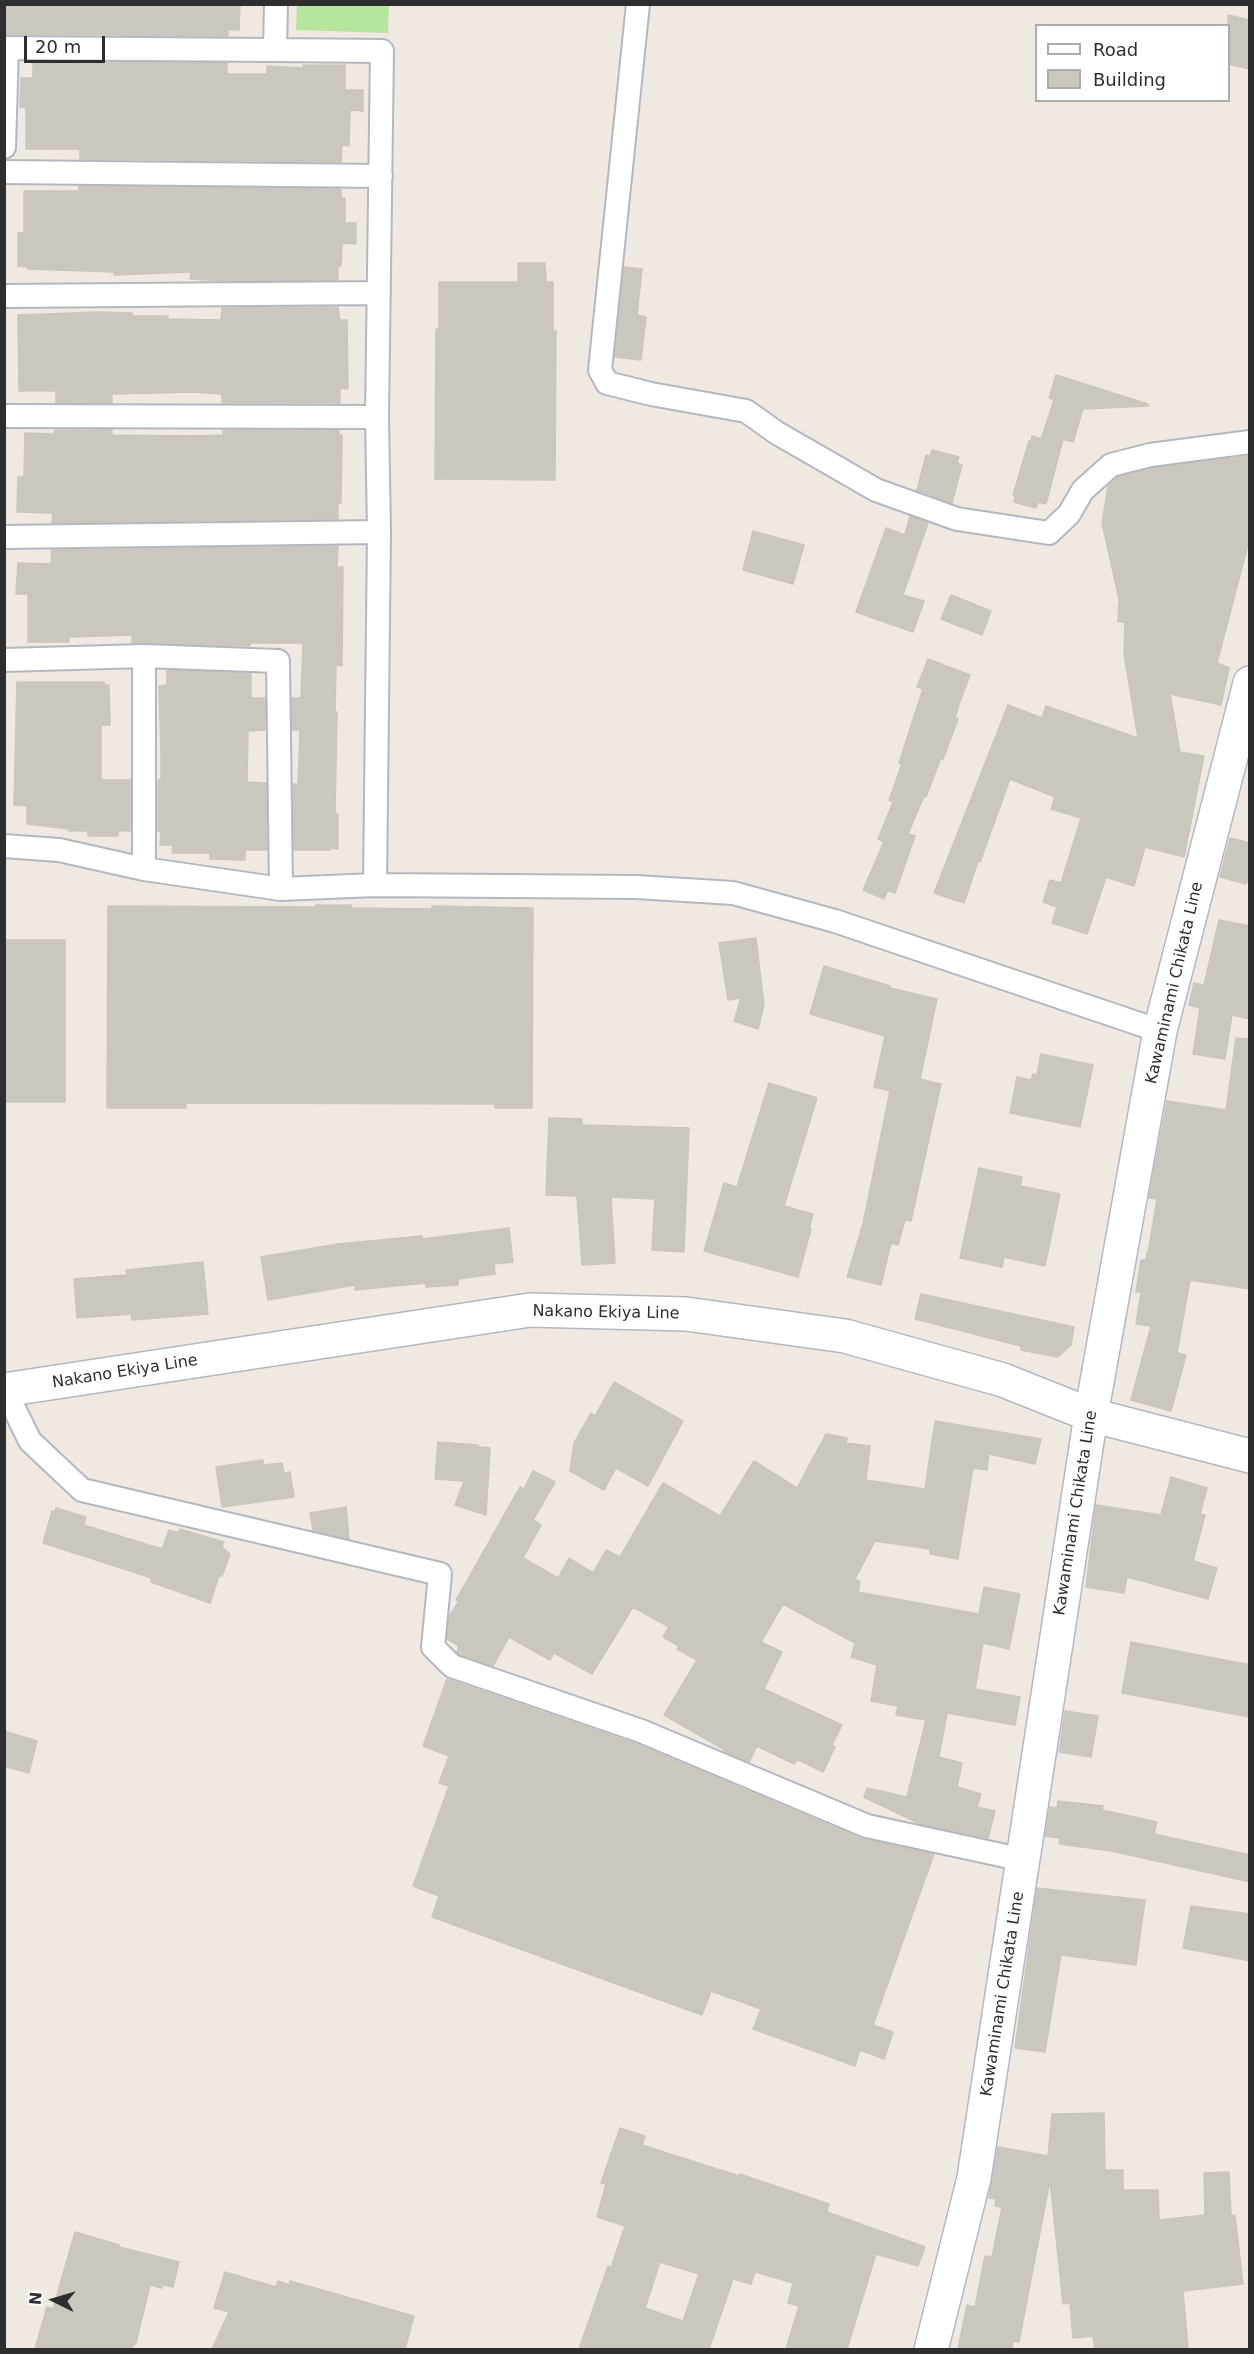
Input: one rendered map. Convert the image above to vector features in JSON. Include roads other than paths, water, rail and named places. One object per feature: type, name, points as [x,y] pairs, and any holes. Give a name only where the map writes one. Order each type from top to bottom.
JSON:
[{"type":"main road","name":"Kawaminami Chikata Line","points":[[931,2349],[974,2178],[1091,1416],[1160,1031],[1250,683]]},
{"type":"main road","name":"Nakano Ekiya Line","points":[[5,1390],[530,1310],[686,1314],[845,1336],[1003,1380],[1091,1416],[1250,1456]]},
{"type":"street","points":[[275,50],[276,4]]},
{"type":"street","points":[[638,4],[600,370],[607,383],[651,394],[746,411],[777,433],[876,490],[957,519],[1049,533],[1068,514],[1083,490],[1111,465],[1149,455],[1250,442]]},
{"type":"street","points":[[4,147],[6,48],[382,51],[377,417],[379,532],[375,885]]},
{"type":"street","points":[[4,172],[381,176]]},
{"type":"street","points":[[4,296],[379,293]]},
{"type":"street","points":[[4,416],[377,417]]},
{"type":"street","points":[[4,537],[379,532]]},
{"type":"street","points":[[4,660],[144,656],[278,662],[281,889]]},
{"type":"street","points":[[144,656],[144,869]]},
{"type":"street","points":[[4,846],[58,850],[144,869],[281,889],[375,885],[636,887],[733,893],[835,921],[1160,1031]]},
{"type":"street","points":[[5,1390],[30,1441],[82,1490],[440,1574],[433,1647],[452,1666],[641,1731],[867,1826],[1024,1860]]}]
